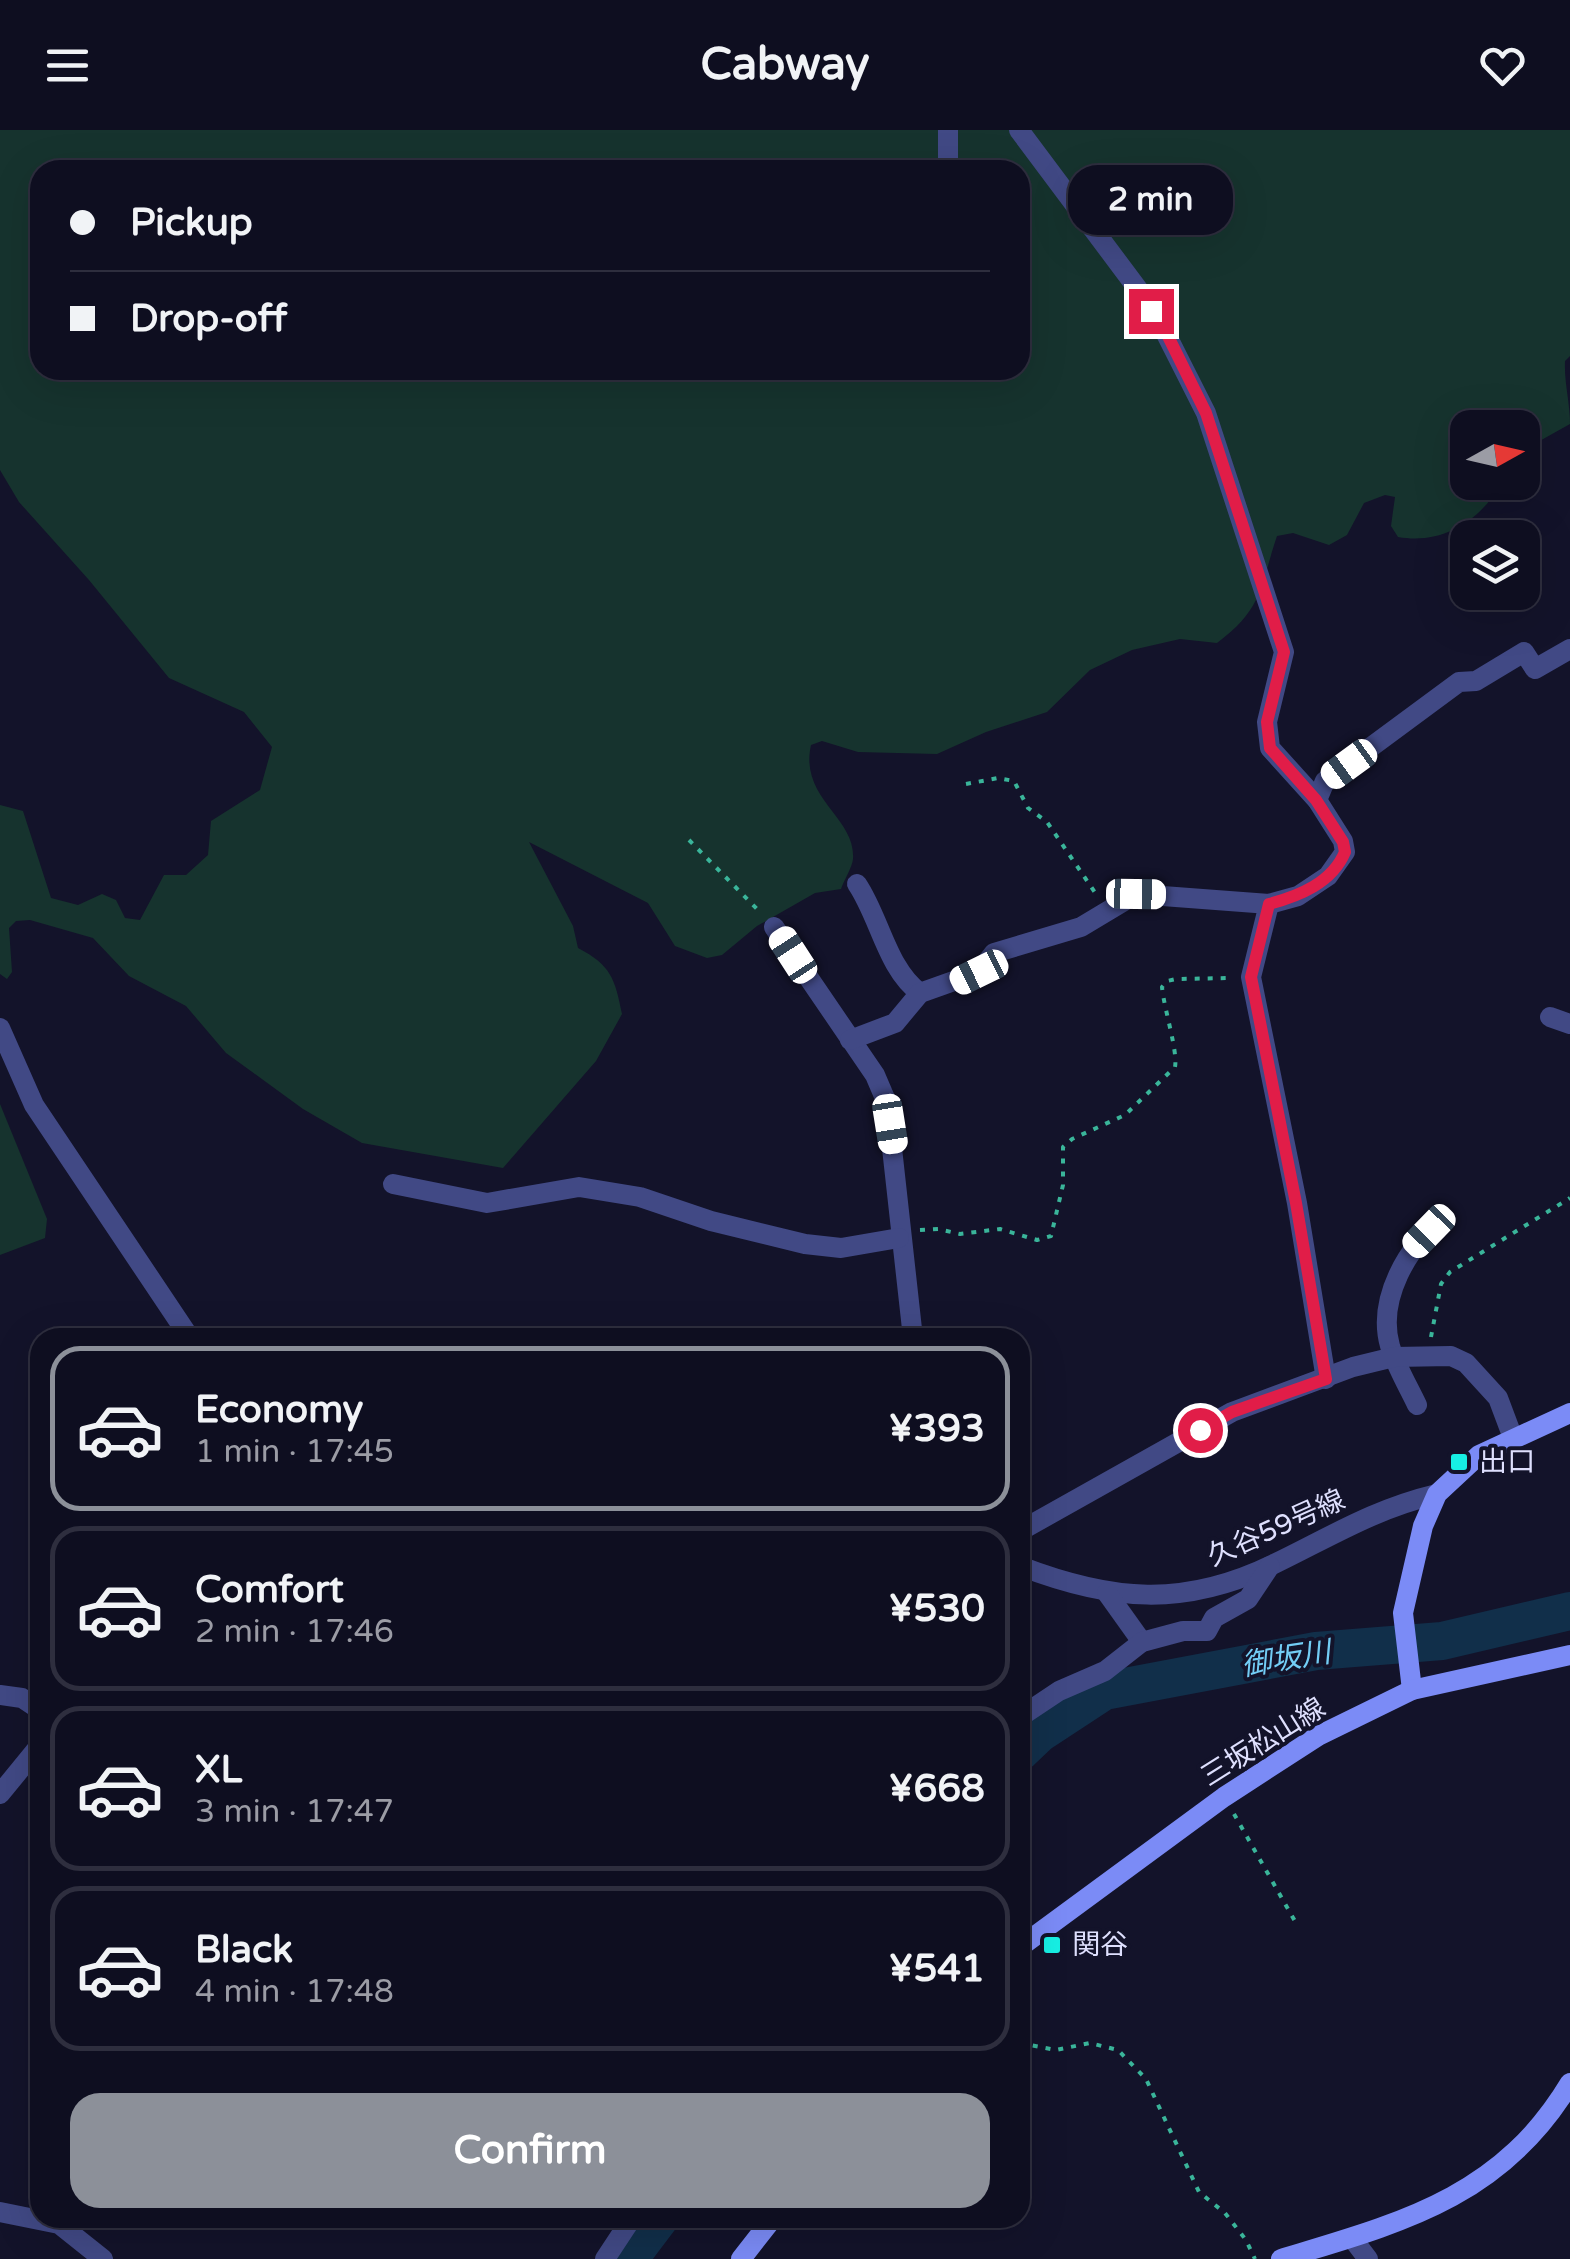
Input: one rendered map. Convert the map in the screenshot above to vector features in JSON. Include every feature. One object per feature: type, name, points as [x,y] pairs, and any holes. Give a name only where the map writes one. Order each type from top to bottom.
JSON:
[{"type":"main road","points":[[1411,1684],[1403,1613],[1423,1526],[1436,1494],[1478,1455],[1570,1413]]},
{"type":"main road","name":"三坂松山線","points":[[1030,1940],[1224,1797],[1318,1736],[1411,1684],[1570,1655]]},
{"type":"main road","points":[[1280,2259],[1352,2238],[1455,2198],[1527,2141],[1568,2089]]},
{"type":"main road","points":[[741,2259],[765,2228]]},
{"type":"street","points":[[948,130],[948,160]]},
{"type":"street","points":[[850,1040],[894,1023],[920,993],[979,972],[994,954],[1081,927],[1136,894],[1269,904],[1298,896],[1340,864],[1345,852],[1343,842],[1316,800],[1270,748],[1267,722],[1284,652],[1206,413],[1156,312],[1019,130]]},
{"type":"street","points":[[1316,800],[1325,781],[1459,682],[1476,681],[1524,652],[1535,669],[1570,649]]},
{"type":"street","points":[[856,884],[874,908],[899,969],[920,993]]},
{"type":"street","points":[[1269,904],[1251,977],[1326,1379]]},
{"type":"street","points":[[774,926],[875,1075],[887,1103],[911,1328]]},
{"type":"street","points":[[0,1028],[34,1106],[183,1328]]},
{"type":"street","points":[[393,1184],[486,1203],[579,1187],[640,1197],[710,1221],[805,1244],[841,1248],[900,1238]]},
{"type":"street","points":[[1416,1405],[1394,1357],[1388,1331],[1400,1271],[1412,1248],[1444,1220]]},
{"type":"street","points":[[1030,1525],[1232,1412],[1394,1357],[1451,1356],[1482,1378],[1498,1398],[1513,1438]]},
{"type":"street","name":"久谷59号線","points":[[1030,1569],[1107,1594],[1181,1595],[1220,1586],[1270,1566],[1388,1506],[1436,1494]]},
{"type":"street","points":[[1030,1710],[1059,1691],[1105,1671],[1142,1642],[1183,1631],[1207,1631],[1214,1618],[1248,1599],[1270,1566]]},
{"type":"street","points":[[1107,1594],[1142,1642]]},
{"type":"street","points":[[0,1696],[22,1698],[30,1703]]},
{"type":"street","points":[[0,1794],[30,1758]]},
{"type":"street","points":[[0,2212],[30,2216]]},
{"type":"street","points":[[70,2228],[103,2259]]},
{"type":"street","points":[[605,2259],[625,2228]]},
{"type":"street","points":[[1352,2238],[1368,2259]]},
{"type":"path","points":[[966,784],[998,778],[1014,781],[1028,808],[1047,822],[1108,909]]},
{"type":"path","points":[[689,840],[774,926]]},
{"type":"path","points":[[900,1238],[938,1229],[960,1234],[1000,1229],[1037,1240],[1051,1236],[1063,1186],[1063,1146],[1125,1115],[1175,1067],[1177,1056],[1168,1034],[1162,988],[1176,979],[1251,977]]},
{"type":"path","points":[[1428,1354],[1435,1306],[1441,1284],[1450,1272],[1570,1198]]},
{"type":"path","points":[[1224,1797],[1296,1923]]},
{"type":"path","points":[[1030,2045],[1056,2050],[1090,2043],[1118,2050],[1146,2079],[1198,2192],[1232,2221],[1255,2259]]},
{"type":"green space","points":[[0,130],[1570,130],[1570,356],[1565,369],[1570,424],[1540,441],[1540,410],[1450,410],[1450,500],[1490,500],[1469,520],[1450,520],[1450,531],[1431,537],[1398,537],[1391,526],[1395,497],[1385,495],[1364,503],[1347,535],[1329,545],[1293,533],[1277,536],[1252,607],[1217,643],[1180,639],[1132,650],[1090,670],[1047,712],[986,732],[937,754],[858,752],[822,741],[811,745],[809,764],[813,780],[852,844],[850,870],[841,889],[815,893],[757,926],[722,955],[707,958],[675,946],[648,903],[529,842],[573,926],[578,948],[610,974],[622,1014],[596,1061],[503,1168],[362,1143],[303,1109],[226,1053],[186,1006],[129,976],[93,938],[30,920],[16,921],[9,928],[12,972],[7,979],[0,974],[0,805],[23,811],[51,898],[78,905],[102,894],[116,900],[125,918],[140,920],[164,875],[186,875],[208,855],[211,821],[260,790],[272,747],[244,712],[169,678],[19,502],[0,470]]},
{"type":"green space","points":[[0,1104],[47,1219],[45,1238],[0,1255]]},
{"type":"waterway","name":"御坂川","points":[[1030,1742],[1104,1691],[1316,1651],[1442,1641],[1570,1611]]},
{"type":"waterway","name":"御坂川","points":[[629,2259],[652,2228]]},
{"type":"place","name":"出口","points":[[1459,1462]]},
{"type":"place","name":"関谷","points":[[1052,1945]]},
{"type":"route","points":[[1151,311],[1156,312],[1206,413],[1284,652],[1267,722],[1270,748],[1305,784],[1343,842],[1345,852],[1328,876],[1298,896],[1269,904],[1251,977],[1326,1379],[1232,1412],[1200,1430]]}]
